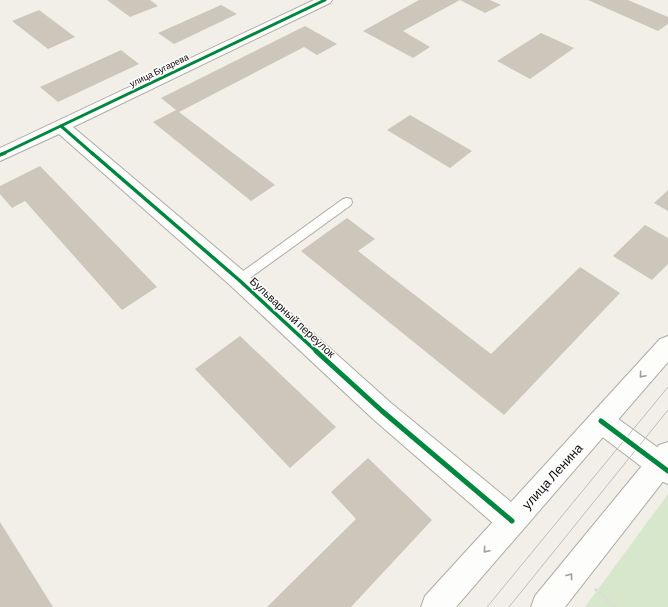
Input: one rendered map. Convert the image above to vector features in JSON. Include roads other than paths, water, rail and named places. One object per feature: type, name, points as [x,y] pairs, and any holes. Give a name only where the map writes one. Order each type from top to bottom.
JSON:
[{"type":"street","name":"улица Бугарева","points":[[0,155],[325,0]]},
{"type":"street","name":"Бульварный переулок","points":[[61,126],[239,280],[382,411],[512,521]]},
{"type":"street","name":"улица Ленина","points":[[436,607],[668,346]]},
{"type":"street","points":[[546,607],[578,565],[665,463],[601,422]]},
{"type":"lane","points":[[239,280],[347,202]]},
{"type":"tram line","points":[[487,607],[668,387]]},
{"type":"tram line","points":[[509,607],[668,410]]}]
